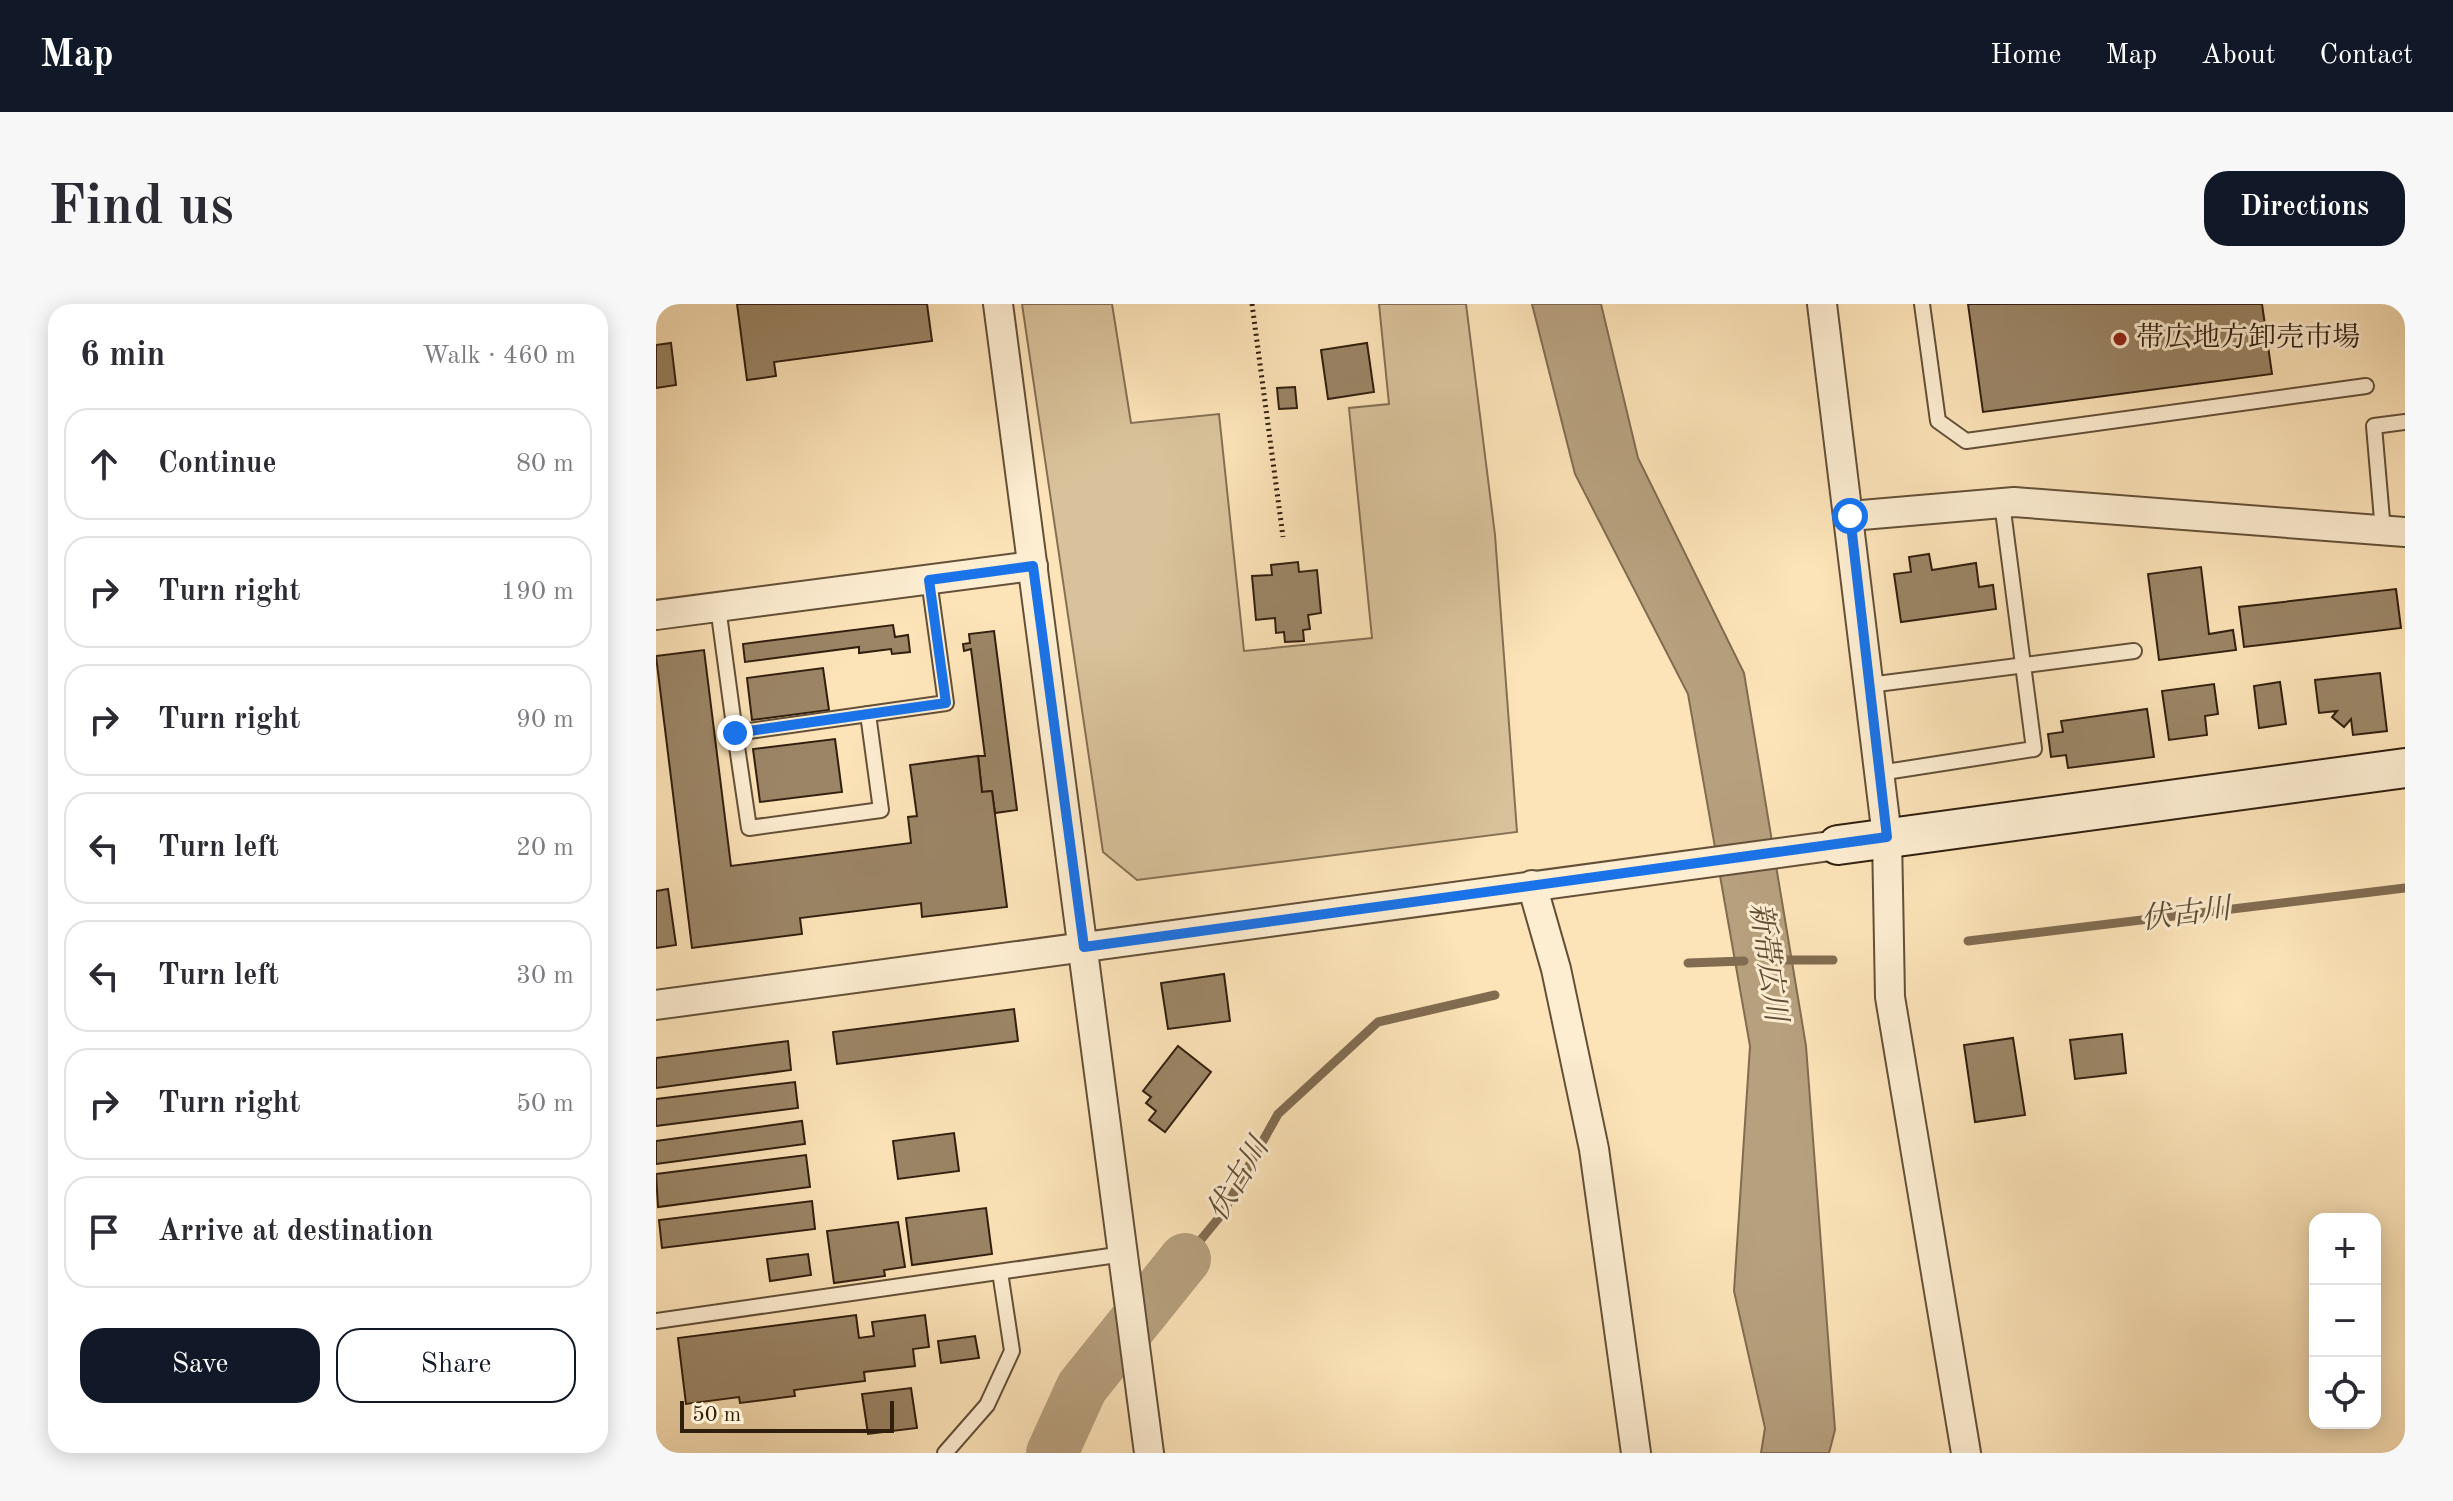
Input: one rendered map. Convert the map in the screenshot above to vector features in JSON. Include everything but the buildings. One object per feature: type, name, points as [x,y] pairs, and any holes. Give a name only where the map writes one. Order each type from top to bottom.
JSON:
[{"type":"street","points":[[998,304],[1149,1453]]},
{"type":"street","points":[[1822,304],[1887,837],[1890,997],[1966,1453]]},
{"type":"street","points":[[1850,516],[2002,503],[2394,532]]},
{"type":"street","points":[[656,615],[1033,566]]},
{"type":"street","points":[[656,1005],[2405,768]]},
{"type":"street","points":[[1532,885],[1556,969],[1594,1149],[1636,1453]]},
{"type":"lane","points":[[1922,304],[1938,421],[1966,441],[2366,386]]},
{"type":"lane","points":[[2394,532],[2374,426],[2405,422]]},
{"type":"lane","points":[[1879,773],[2034,749],[2002,503]]},
{"type":"lane","points":[[735,733],[946,703],[929,580]]},
{"type":"lane","points":[[718,607],[749,828],[881,810],[868,714]]},
{"type":"lane","points":[[1869,685],[2134,651]]},
{"type":"lane","points":[[656,1321],[1000,1272],[1125,1259]]},
{"type":"lane","points":[[945,1453],[987,1405],[1012,1351],[1000,1272]]},
{"type":"path","points":[[1252,304],[1283,537]]},
{"type":"shaded area","points":[[1022,304],[1112,304],[1131,423],[1219,414],[1244,651],[1372,638],[1349,408],[1389,404],[1379,304],[1466,304],[1495,535],[1517,832],[1137,880],[1103,852]]},
{"type":"water","name":"新帯広川","points":[[1532,304],[1601,304],[1638,458],[1744,673],[1806,1046],[1835,1430],[1829,1453],[1761,1453],[1765,1428],[1734,1291],[1750,1046],[1688,694],[1575,474]]},
{"type":"waterway","name":"伏古川","points":[[1968,941],[2405,888]]},
{"type":"waterway","name":"伏古川","points":[[1783,960],[1833,960]]},
{"type":"waterway","name":"伏古川","points":[[1688,963],[1744,961]]},
{"type":"waterway","name":"伏古川","points":[[1185,1259],[1222,1214],[1278,1114],[1378,1022],[1495,995]]},
{"type":"waterway","name":"伏古川","points":[[1052,1453],[1082,1387],[1185,1259]]},
{"type":"place","name":"帯広地方卸売市場","points":[[2120,339]]},
{"type":"route","points":[[735,733],[946,703],[929,580],[1033,566],[1084,947],[1887,837],[1850,516]]}]
